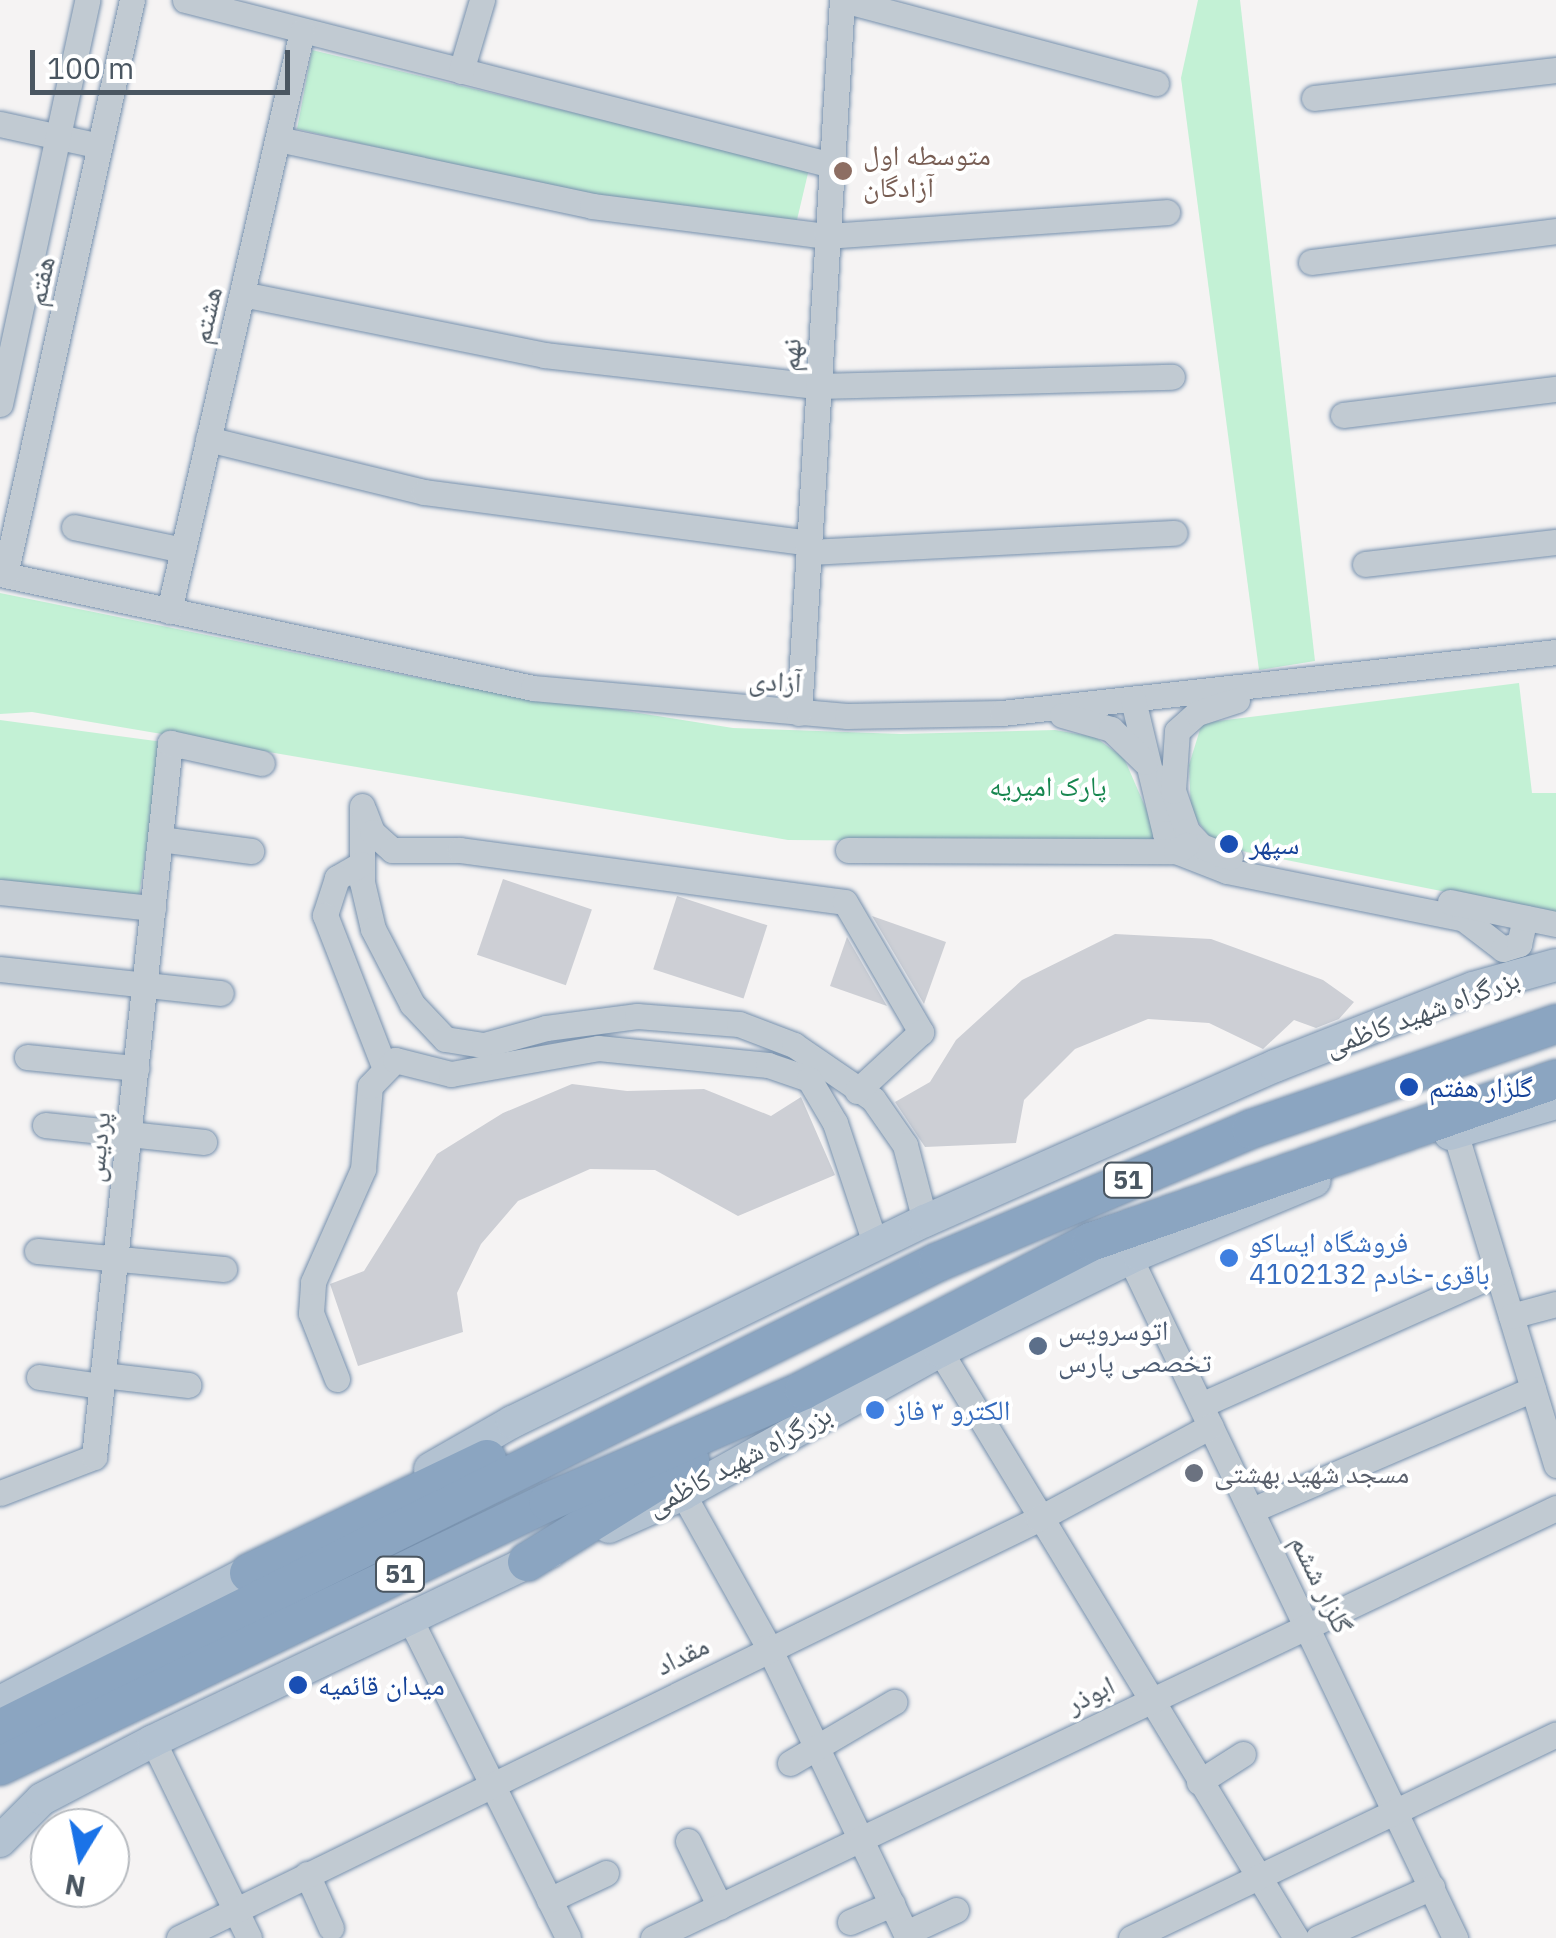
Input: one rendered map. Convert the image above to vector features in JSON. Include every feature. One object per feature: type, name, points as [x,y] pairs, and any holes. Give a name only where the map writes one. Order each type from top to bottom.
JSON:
[{"type":"highway","points":[[1485,1045],[1556,1014]]},
{"type":"highway","name":"بزرگراه شهید کاظمی","points":[[0,1729],[938,1262],[1111,1188],[1485,1045],[1556,1024]]},
{"type":"highway","name":"بزرگراه شهید کاظمی","points":[[0,1766],[548,1502],[804,1390],[1090,1242],[1178,1208],[1556,1079]]},
{"type":"highway","points":[[1178,1208],[1336,1172]]},
{"type":"highway","points":[[249,1573],[524,1442],[782,1343]]},
{"type":"highway","points":[[527,1562],[804,1390]]},
{"type":"main road","name":"بزرگراه شهید کاظمی","points":[[0,1702],[249,1573],[512,1422],[925,1222],[1275,1066],[1472,988],[1556,965]]},
{"type":"main road","name":"بزرگراه شهید کاظمی","points":[[0,1841],[42,1800],[153,1740],[408,1615],[684,1494],[940,1351],[1130,1258],[1336,1172],[1556,1103]]},
{"type":"main road","points":[[0,1804],[42,1800]]},
{"type":"street","name":"هفتم","points":[[0,404],[12,292],[58,136],[87,0]]},
{"type":"street","name":"هفتم","points":[[3,575],[132,0]]},
{"type":"street","points":[[186,0],[832,165]]},
{"type":"street","points":[[461,71],[482,0]]},
{"type":"street","points":[[842,0],[1156,83]]},
{"type":"street","name":"نهم","points":[[799,712],[842,0]]},
{"type":"street","name":"هشتم","points":[[169,612],[302,31]]},
{"type":"street","points":[[1314,98],[1556,70]]},
{"type":"street","points":[[0,124],[100,146]]},
{"type":"street","points":[[278,139],[592,206],[828,236],[1167,212]]},
{"type":"street","points":[[1311,262],[1556,231]]},
{"type":"street","points":[[242,294],[544,355],[818,386],[1172,377]]},
{"type":"street","points":[[1343,415],[1556,389]]},
{"type":"street","points":[[208,439],[424,492],[809,548],[1175,533]]},
{"type":"street","points":[[74,527],[183,550]]},
{"type":"street","points":[[1365,564],[1556,542]]},
{"type":"street","name":"آزادی","points":[[3,575],[532,688],[799,712],[1002,713],[1556,652]]},
{"type":"street","points":[[1174,801],[1170,753],[1177,731],[1197,712],[1287,684]]},
{"type":"street","points":[[1142,699],[1149,767]]},
{"type":"street","points":[[1142,699],[1186,846]]},
{"type":"street","points":[[1002,713],[1093,720],[1122,735],[1149,767],[1186,846],[1227,871],[1464,919],[1503,949],[1518,944],[1525,918]]},
{"type":"street","name":"پردیس","points":[[0,1493],[94,1456],[170,744],[262,763]]},
{"type":"street","points":[[857,1090],[922,1032],[845,902],[460,850],[392,850],[372,832],[362,806],[362,864],[373,930],[412,1004],[445,1038],[484,1045],[546,1028],[636,1016],[738,1024],[794,1046],[857,1090],[872,1100],[904,1145],[925,1222]]},
{"type":"street","points":[[160,839],[251,851]]},
{"type":"street","points":[[848,850],[1186,846],[1556,924]]},
{"type":"street","points":[[362,864],[336,878],[325,916],[384,1066]]},
{"type":"street","points":[[0,892],[153,908]]},
{"type":"street","points":[[1472,988],[1492,962],[1494,943]]},
{"type":"street","points":[[0,969],[221,993]]},
{"type":"street","points":[[338,1380],[311,1313],[313,1282],[363,1169],[370,1086],[384,1066],[412,1060],[451,1074],[479,1072],[598,1048],[768,1065],[809,1079],[836,1123],[876,1246]]},
{"type":"street","points":[[27,1057],[136,1068]]},
{"type":"street","points":[[44,1125],[204,1142]]},
{"type":"street","points":[[1455,1132],[1556,1466]]},
{"type":"street","points":[[37,1251],[224,1269]]},
{"type":"street","name":"گلزار ششم","points":[[1130,1258],[1455,1938]]},
{"type":"street","name":"مقداد","points":[[179,1938],[768,1646],[1038,1519],[1206,1416],[1498,1273]]},
{"type":"street","points":[[1511,1316],[1556,1304]]},
{"type":"street","points":[[940,1351],[1038,1519],[1296,1938]]},
{"type":"street","points":[[39,1377],[188,1385]]},
{"type":"street","points":[[1252,1510],[1533,1389]]},
{"type":"street","points":[[684,1494],[768,1646],[907,1935],[956,1910]]},
{"type":"street","name":"ابوذر","points":[[653,1938],[1149,1698],[1556,1508]]},
{"type":"street","points":[[408,1615],[568,1938]]},
{"type":"street","points":[[790,1763],[894,1702]]},
{"type":"street","points":[[1132,1938],[1258,1876],[1398,1815],[1556,1734]]},
{"type":"street","points":[[153,1740],[249,1938]]},
{"type":"street","points":[[1200,1782],[1243,1754]]},
{"type":"street","points":[[688,1840],[720,1907]]},
{"type":"street","points":[[307,1874],[332,1928]]},
{"type":"street","points":[[549,1900],[606,1874]]},
{"type":"street","points":[[1318,1938],[1432,1888]]},
{"type":"street","points":[[850,1922],[892,1904]]},
{"type":"green space","points":[[1198,0],[1240,0],[1315,661],[1259,670],[1181,78]]},
{"type":"green space","points":[[312,50],[809,169],[796,224],[597,198],[297,129]]},
{"type":"green space","name":"پارک امیریه","points":[[0,593],[424,679],[733,728],[901,734],[1055,730],[1095,737],[1124,758],[1161,843],[788,840],[32,712],[0,714]]},
{"type":"green space","points":[[1519,683],[1532,793],[1556,793],[1556,914],[1217,846],[1191,813],[1189,765],[1202,723]]},
{"type":"green space","points":[[0,720],[163,742],[138,903],[0,887]]},
{"type":"building","points":[[503,879],[592,910],[566,985],[477,955]]},
{"type":"building","points":[[677,896],[767,925],[744,999],[653,969]]},
{"type":"building","points":[[872,916],[946,942],[924,1004]]},
{"type":"building","points":[[1115,934],[1211,939],[1323,980],[1354,1002],[1339,1019],[1316,1028],[1294,1020],[1263,1049],[1209,1023],[1148,1019],[1075,1049],[1024,1100],[1016,1143],[925,1147],[895,1102],[930,1082],[956,1040],[1022,980]]},
{"type":"building","points":[[847,937],[887,1006],[830,986]]},
{"type":"building","points":[[572,1084],[627,1091],[704,1089],[771,1116],[801,1097],[835,1175],[738,1216],[655,1170],[590,1169],[518,1201],[481,1244],[457,1293],[463,1332],[358,1366],[330,1284],[364,1271],[437,1154],[503,1113]]},
{"type":"place","name":"متوسطه اول آزادگان","points":[[843,171]]},
{"type":"place","name":"سپهر","points":[[1229,844]]},
{"type":"place","name":"گلزار هفتم","points":[[1409,1087]]},
{"type":"place","name":"فروشگاه ایساکو باقری-خادم 4102132","points":[[1229,1258]]},
{"type":"place","name":"اتوسرویس تخصصی پارس","points":[[1038,1346]]},
{"type":"place","name":"الکترو ۳ فاز","points":[[875,1410]]},
{"type":"place","name":"مسجد شهید بهشتی","points":[[1194,1473]]},
{"type":"place","name":"میدان قائمیه","points":[[298,1685]]}]
